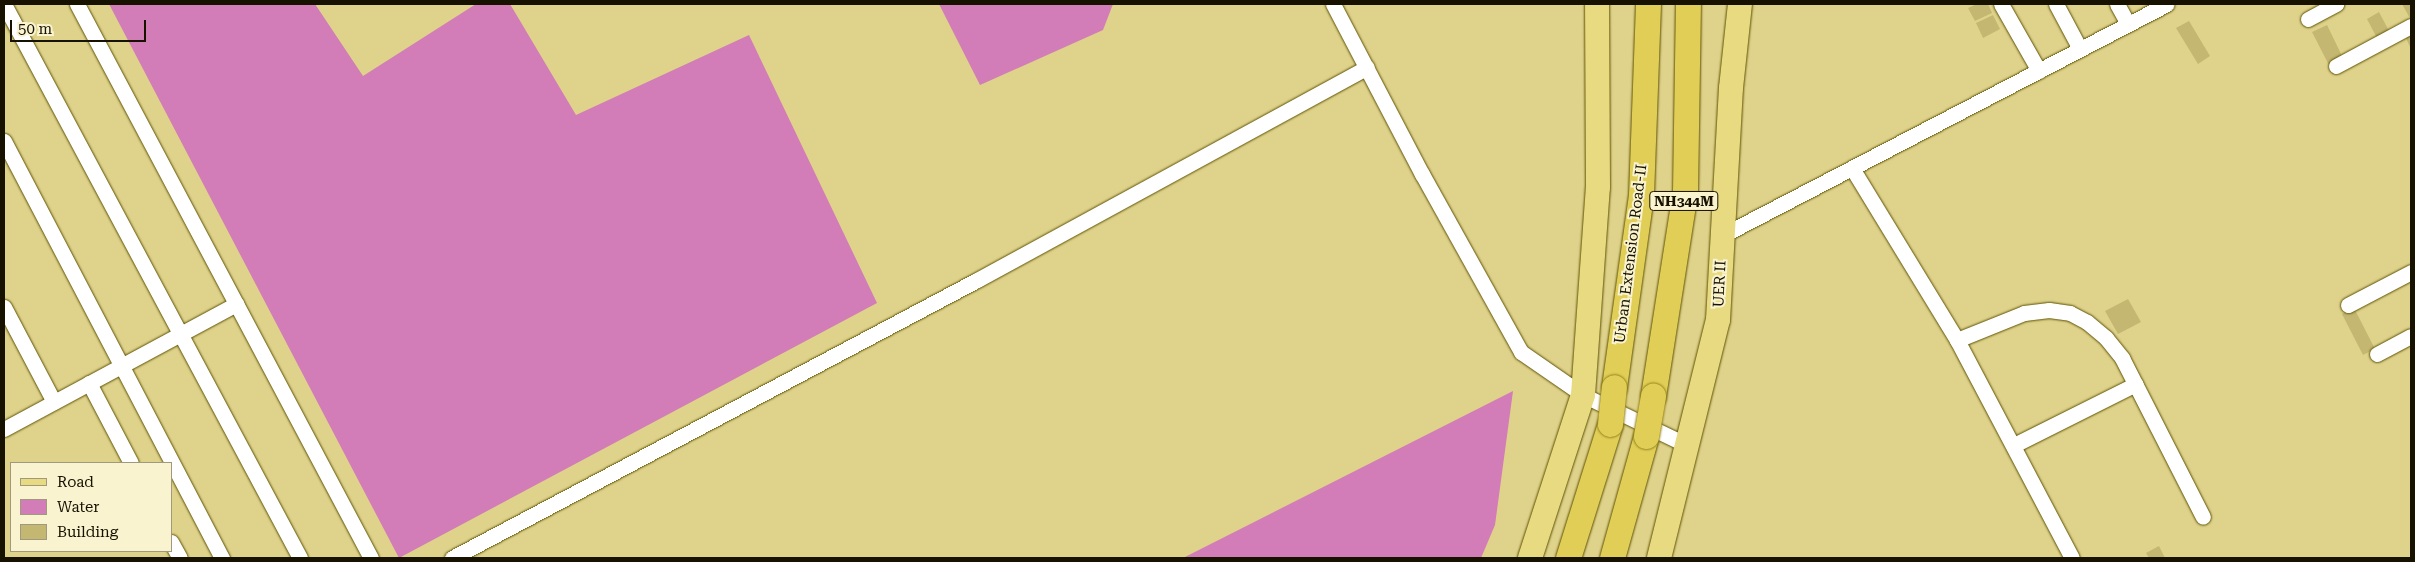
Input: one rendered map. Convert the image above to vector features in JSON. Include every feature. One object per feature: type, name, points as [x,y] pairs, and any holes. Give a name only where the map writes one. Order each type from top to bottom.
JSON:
[{"type":"highway","name":"Urban Extension Road-II","points":[[1568,558],[1612,407],[1641,195],[1648,4]]},
{"type":"highway","name":"NH344M","points":[[1612,558],[1647,432],[1685,191],[1688,4]]},
{"type":"main road","points":[[1530,558],[1583,395],[1598,186],[1597,4]]},
{"type":"main road","name":"UER II","points":[[1659,558],[1718,320],[1740,4]]},
{"type":"street","points":[[4,4],[300,558]]},
{"type":"street","points":[[78,4],[371,558]]},
{"type":"street","points":[[1333,4],[1422,174],[1521,352],[1583,395],[1612,407],[1647,432],[1687,445]]},
{"type":"street","points":[[2001,4],[2039,71]]},
{"type":"street","points":[[2056,4],[2080,49]]},
{"type":"street","points":[[2117,4],[2128,24]]},
{"type":"street","points":[[1723,235],[2167,4]]},
{"type":"street","points":[[2308,19],[2336,4]]},
{"type":"street","points":[[2336,66],[2411,26]]},
{"type":"street","points":[[452,558],[977,280],[1367,67]]},
{"type":"street","points":[[4,141],[222,558]]},
{"type":"street","points":[[1852,168],[1957,340],[2072,558]]},
{"type":"street","points":[[2348,305],[2411,272]]},
{"type":"street","points":[[4,429],[236,304]]},
{"type":"street","points":[[4,307],[54,402]]},
{"type":"street","points":[[1957,340],[2024,313],[2070,313],[2106,338],[2136,384],[2203,517]]},
{"type":"street","points":[[2377,354],[2411,336]]},
{"type":"street","points":[[89,383],[130,462]]},
{"type":"street","points":[[2014,445],[2136,384]]},
{"type":"street","points":[[172,544],[180,558]]},
{"type":"water","points":[[109,4],[315,4],[363,76],[476,4],[510,4],[576,115],[749,35],[877,303],[399,558]]},
{"type":"water","points":[[939,4],[1113,4],[1103,30],[980,85]]},
{"type":"water","points":[[1513,391],[1495,525],[1481,558],[1183,558]]},
{"type":"building","points":[[1977,4],[1988,4],[1992,13],[1975,21],[1968,8]]},
{"type":"building","points":[[2402,4],[2411,4],[2411,20]]},
{"type":"building","points":[[2379,12],[2389,31],[2377,38],[2367,19]]},
{"type":"building","points":[[1993,15],[2000,29],[1983,38],[1976,23]]},
{"type":"building","points":[[2189,21],[2210,56],[2198,64],[2176,28]]},
{"type":"building","points":[[2327,25],[2344,60],[2330,67],[2312,32]]},
{"type":"building","points":[[2411,33],[2411,49],[2405,36]]},
{"type":"building","points":[[2128,299],[2141,322],[2118,334],[2105,311]]},
{"type":"building","points":[[2354,308],[2375,349],[2363,355],[2342,314]]},
{"type":"building","points":[[2159,546],[2165,558],[2149,558],[2146,553]]}]
